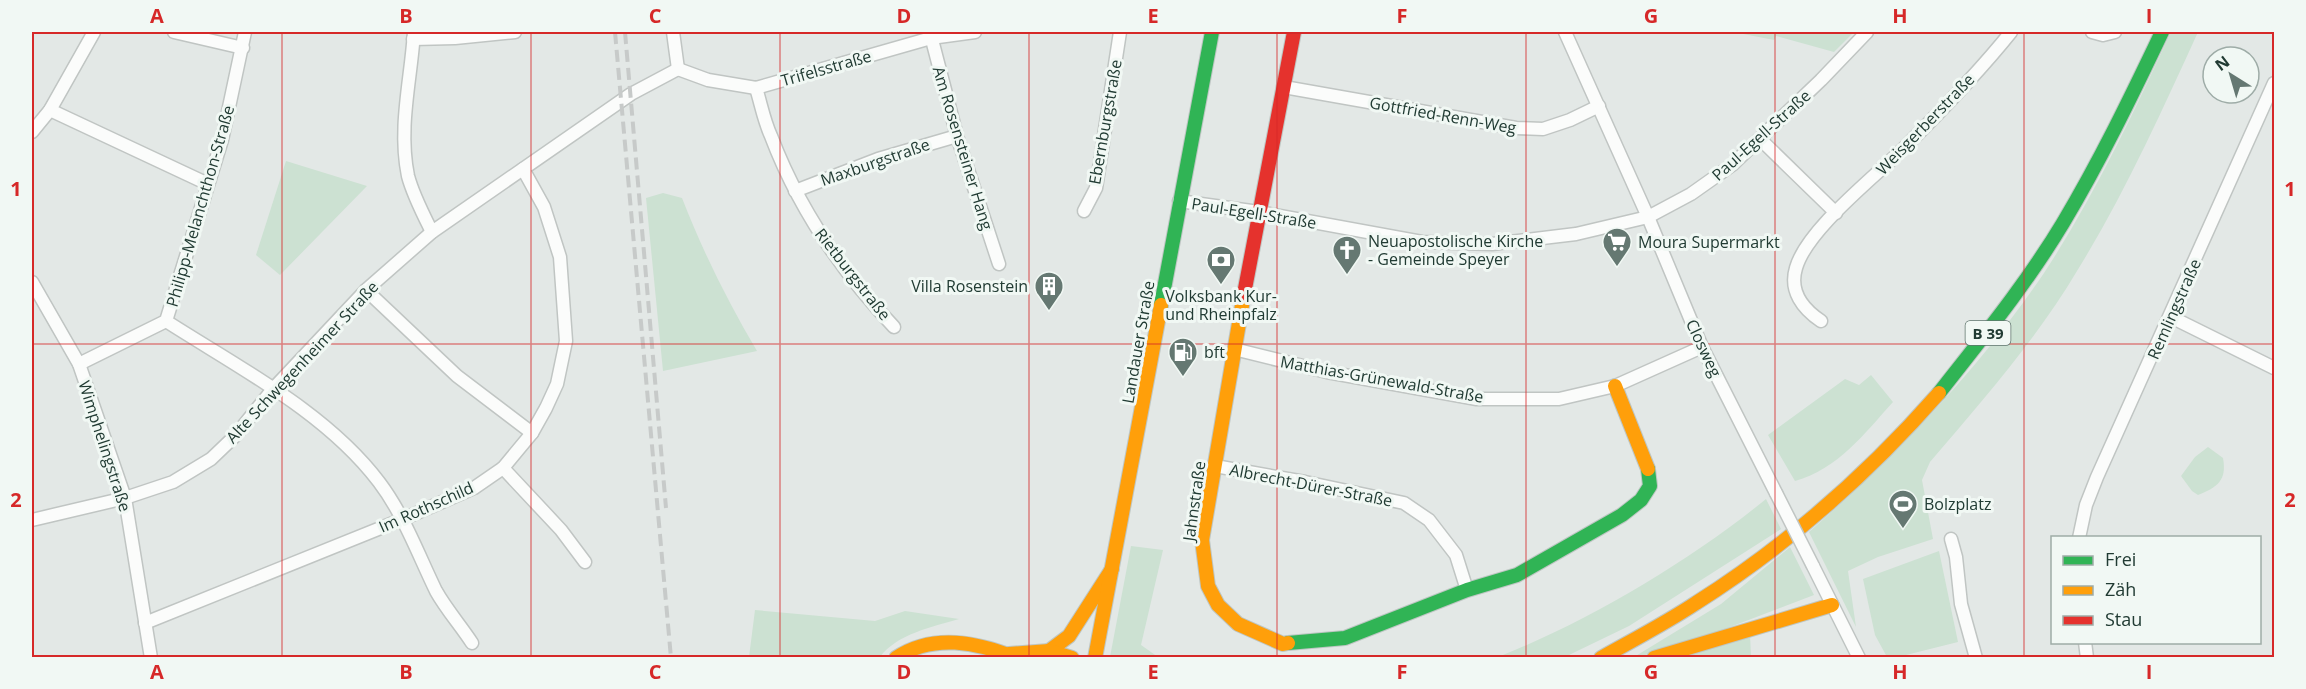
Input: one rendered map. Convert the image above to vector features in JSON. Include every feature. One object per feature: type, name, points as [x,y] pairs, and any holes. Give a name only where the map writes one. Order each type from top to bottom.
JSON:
[{"type":"main road","name":"Landauer Straße","points":[[1095,657],[1212,32]]},
{"type":"main road","name":"Jahnstraße","points":[[1294,32],[1234,349],[1202,540],[1208,586],[1218,604],[1238,624],[1283,644],[1345,638],[1467,590],[1516,575],[1622,515],[1641,500],[1650,486],[1648,464],[1615,386]]},
{"type":"main road","name":"B 39","points":[[1601,657],[1708,597],[1780,544],[1861,476],[1919,417],[1982,342],[2053,241],[2095,170],[2162,32]]},
{"type":"main road","points":[[1049,651],[1064,641],[1075,629],[1112,568]]},
{"type":"main road","points":[[1654,657],[1832,605]]},
{"type":"main road","points":[[896,657],[913,646],[933,641],[964,644],[1012,656],[1049,651],[1072,657]]},
{"type":"street","points":[[32,132],[50,110],[94,32]]},
{"type":"street","points":[[174,32],[243,48]]},
{"type":"street","name":"Philipp-Melanchthon-Straße","points":[[79,364],[166,321],[222,140],[245,32]]},
{"type":"street","points":[[432,232],[409,178],[405,156],[405,100],[414,35],[455,38],[515,32]]},
{"type":"street","points":[[673,32],[678,69]]},
{"type":"street","name":"Trifelsstraße","points":[[678,69],[708,80],[756,88],[930,35],[975,32]]},
{"type":"street","name":"Ebernburgstraße","points":[[1084,211],[1096,188],[1120,32]]},
{"type":"street","name":"Closweg","points":[[1565,32],[1648,217],[1702,347],[1859,657]]},
{"type":"street","name":"Paul-Egell-Straße","points":[[1179,201],[1259,212],[1422,242],[1492,244],[1576,234],[1648,217],[1712,180],[1760,139],[1867,32]]},
{"type":"street","name":"Weisgerberstraße","points":[[1821,321],[1807,311],[1796,291],[1794,276],[1798,262],[1809,242],[1905,147],[2011,32]]},
{"type":"street","points":[[2092,32],[2113,33]]},
{"type":"street","name":"Am Rosensteiner Hang","points":[[930,35],[957,136],[999,264]]},
{"type":"street","name":"Alte Schwegenheimer Straße","points":[[32,520],[125,498],[173,482],[211,459],[366,290],[432,232],[631,94],[678,69]]},
{"type":"street","name":"Remlingstraße","points":[[2079,536],[2086,505],[2274,82]]},
{"type":"street","name":"Gottfried-Renn-Weg","points":[[1284,87],[1516,128],[1543,129],[1570,120],[1599,106]]},
{"type":"street","name":"Rietburgstraße","points":[[756,88],[770,134],[795,191],[836,258],[894,327]]},
{"type":"street","points":[[50,110],[208,184]]},
{"type":"street","name":"Maxburgstraße","points":[[795,191],[878,159],[957,136]]},
{"type":"street","points":[[1760,139],[1836,213]]},
{"type":"street","name":"Im Rothschild","points":[[145,622],[403,519],[474,488],[503,468],[532,433],[557,384],[566,341],[560,257],[544,207],[523,169]]},
{"type":"street","name":"Wimphelingstraße","points":[[32,282],[79,364],[125,498],[151,657]]},
{"type":"street","points":[[366,290],[457,376],[532,433]]},
{"type":"street","points":[[2171,317],[2274,368]]},
{"type":"street","points":[[166,321],[324,424],[355,452],[381,484],[403,519],[438,594],[472,643]]},
{"type":"street","name":"Matthias-Grünewald-Straße","points":[[1234,349],[1327,372],[1477,399],[1559,399],[1615,386],[1702,347]]},
{"type":"street","name":"Albrecht-Dürer-Straße","points":[[1215,466],[1404,503],[1430,520],[1456,555],[1467,590]]},
{"type":"street","points":[[503,468],[561,530],[585,562]]},
{"type":"street","points":[[1951,539],[1956,557],[1961,604],[1976,657]]},
{"type":"green space","points":[[1733,32],[1854,32],[1834,52],[1776,36],[1774,40]]},
{"type":"green space","points":[[2171,32],[2198,32],[2111,213],[2061,297],[2026,346],[1930,462],[1922,480],[1933,539],[1878,557],[1848,571],[1856,627],[1809,532],[1905,442],[1964,377],[2019,309],[2080,215]]},
{"type":"green space","points":[[286,161],[367,186],[280,275],[256,255]]},
{"type":"green space","points":[[663,193],[682,198],[716,276],[757,351],[663,371],[646,198]]},
{"type":"green space","points":[[1871,375],[1893,402],[1861,438],[1837,459],[1824,468],[1795,481],[1768,435],[1845,379],[1859,385]]},
{"type":"green space","points":[[2208,447],[2223,458],[2224,472],[2216,486],[2198,495],[2192,491],[2181,476],[2195,457]]},
{"type":"green space","points":[[1766,499],[1781,529],[1629,626],[1564,658],[1498,657],[1568,626],[1638,588],[1705,545]]},
{"type":"green space","points":[[1131,546],[1163,550],[1141,645],[1158,657],[1110,657]]},
{"type":"green space","points":[[1790,547],[1814,595],[1717,632],[1634,657],[1721,604]]},
{"type":"green space","points":[[1939,551],[1958,642],[1898,657],[1887,657],[1875,635],[1863,579]]},
{"type":"green space","points":[[755,610],[875,621],[905,611],[959,619],[905,637],[887,649],[880,657],[749,657]]},
{"type":"green space","points":[[1750,634],[1751,657],[1672,657]]},
{"type":"railway","points":[[615,32],[671,658]]},
{"type":"railway","points":[[625,32],[666,508]]},
{"type":"traffic: fast","points":[[1161,305],[1212,32]]},
{"type":"traffic: fast","points":[[1939,393],[2019,289],[2063,223],[2127,105],[2162,32]]},
{"type":"traffic: fast","points":[[1288,643],[1345,638],[1467,590],[1517,575],[1622,515],[1641,500],[1650,486],[1648,469]]},
{"type":"traffic: slow","points":[[1244,294],[1202,540],[1208,586],[1218,605],[1238,624],[1283,644],[1288,643]]},
{"type":"traffic: slow","points":[[1095,658],[1161,305]]},
{"type":"traffic: slow","points":[[1615,386],[1648,469]]},
{"type":"traffic: slow","points":[[1601,658],[1696,603],[1794,533],[1855,480],[1939,393]]},
{"type":"traffic: slow","points":[[1049,651],[1069,636],[1112,569]]},
{"type":"traffic: slow","points":[[1654,658],[1832,605]]},
{"type":"traffic: slow","points":[[896,658],[910,650],[940,643],[971,644],[1016,658]]},
{"type":"traffic: slow","points":[[1009,654],[1049,651],[1072,658]]},
{"type":"traffic: jam","points":[[1244,294],[1294,32]]},
{"type":"place","name":"Moura Supermarkt","points":[[1617,268]]},
{"type":"place","name":"Neuapostolische Kirche - Gemeinde Speyer","points":[[1347,276]]},
{"type":"place","name":"Volksbank Kur- und Rheinpfalz","points":[[1221,286]]},
{"type":"place","name":"Villa Rosenstein","points":[[1049,312]]},
{"type":"place","name":"bft","points":[[1183,378]]},
{"type":"place","name":"Bolzplatz","points":[[1903,530]]}]
